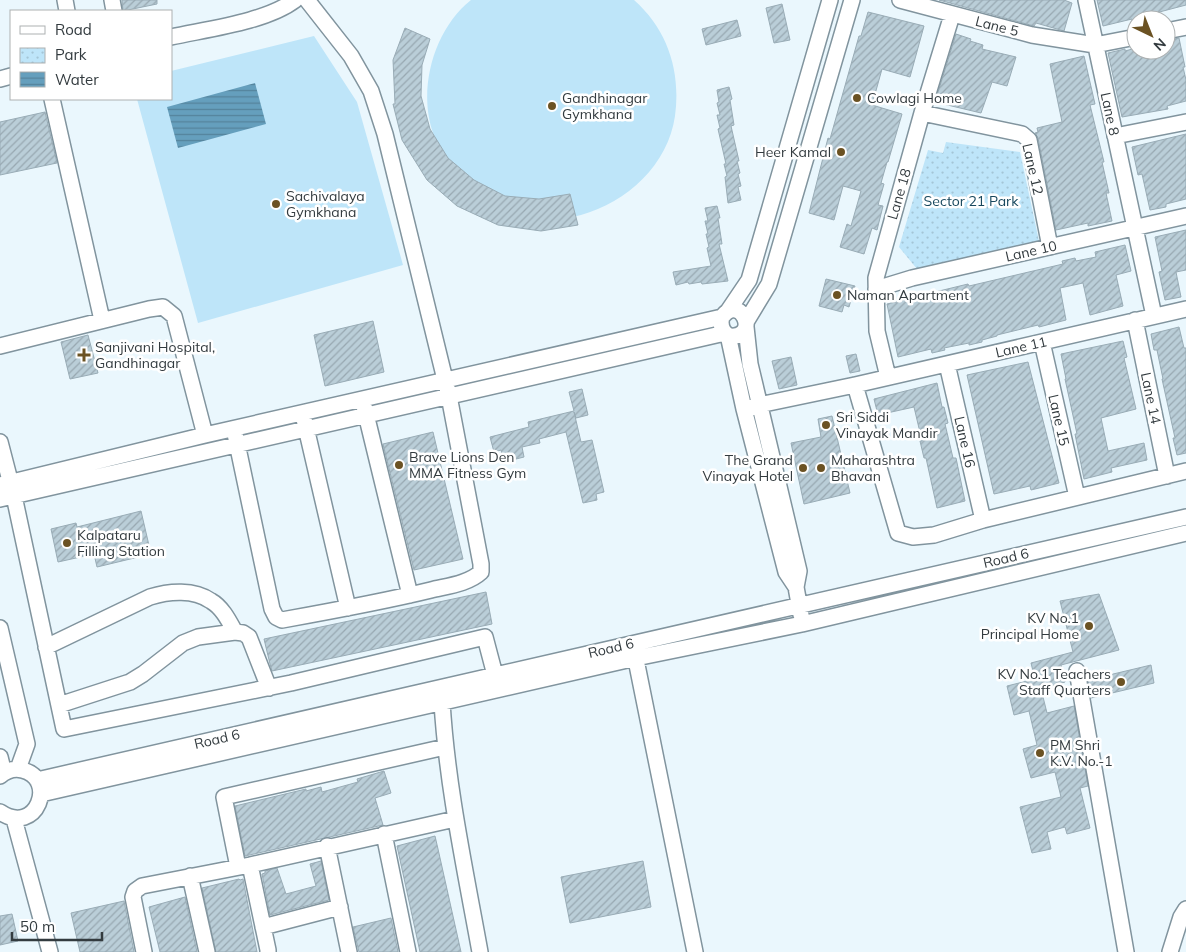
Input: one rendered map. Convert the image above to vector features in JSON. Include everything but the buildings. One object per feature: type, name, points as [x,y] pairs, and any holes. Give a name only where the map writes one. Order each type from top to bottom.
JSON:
[{"type":"street","points":[[172,38],[265,16],[295,0]]},
{"type":"street","points":[[234,429],[272,608],[276,617],[282,620],[410,596],[461,583],[475,578],[481,572],[449,396],[385,134],[371,91],[351,56],[307,0]]},
{"type":"street","points":[[796,587],[786,572],[726,334],[720,325],[725,314],[749,280],[830,0]]},
{"type":"street","points":[[6,490],[69,476],[236,445],[726,334],[732,336],[740,334],[769,284],[852,0]]},
{"type":"street","name":"Lane 5","points":[[900,0],[1032,35],[1095,45]]},
{"type":"street","name":"Lane 8","points":[[1086,0],[1135,227]]},
{"type":"street","name":"Lane 18","points":[[888,377],[877,331],[876,278],[922,113],[952,15]]},
{"type":"street","points":[[1095,45],[1126,39]]},
{"type":"street","points":[[806,83],[826,89]]},
{"type":"street","points":[[52,100],[102,320]]},
{"type":"street","name":"Lane 12","points":[[922,113],[1022,134],[1029,140],[1050,247]]},
{"type":"street","points":[[1115,136],[1186,122]]},
{"type":"street","points":[[770,206],[790,211]]},
{"type":"street","name":"Lane 10","points":[[876,288],[912,278],[1186,216]]},
{"type":"street","points":[[1135,227],[1154,316]]},
{"type":"street","points":[[0,346],[149,308],[163,307],[174,316],[205,435]]},
{"type":"street","name":"Lane 11","points":[[744,409],[1186,309]]},
{"type":"street","points":[[69,476],[205,435],[725,314],[732,310],[744,315],[750,364],[799,571],[796,587],[802,624]]},
{"type":"street","name":"Lane 14","points":[[1135,320],[1167,476]]},
{"type":"street","name":"Lane 15","points":[[1042,342],[1077,497]]},
{"type":"street","name":"Lane 16","points":[[947,364],[984,520]]},
{"type":"street","points":[[855,385],[898,533],[913,537],[934,536],[984,520],[1186,471]]},
{"type":"street","points":[[363,399],[410,596]]},
{"type":"street","points":[[303,413],[348,608]]},
{"type":"street","points":[[0,442],[6,490],[46,648],[64,729],[270,688],[485,638],[495,675]]},
{"type":"street","name":"Road 6","points":[[39,787],[442,702],[799,606],[1186,517]]},
{"type":"street","name":"Road 6","points":[[39,787],[495,675],[802,624],[1186,533]]},
{"type":"street","points":[[46,648],[150,597],[163,593],[177,592],[201,596],[212,601],[223,613],[235,632]]},
{"type":"street","points":[[0,628],[27,744],[7,773]]},
{"type":"street","points":[[59,705],[130,682],[183,642],[198,637],[235,632],[243,633],[249,637],[270,688]]},
{"type":"street","points":[[634,651],[695,952]]},
{"type":"street","points":[[1077,671],[1126,952]]},
{"type":"street","points":[[442,702],[445,747],[455,819],[480,952]]},
{"type":"street","points":[[268,952],[264,927],[224,797],[445,747]]},
{"type":"street","points":[[0,757],[7,773]]},
{"type":"street","points":[[0,812],[14,819],[30,815],[40,802],[39,787],[25,771],[7,773]]},
{"type":"street","points":[[14,819],[50,952]]},
{"type":"street","points":[[144,952],[133,897],[142,886],[244,866],[455,819]]},
{"type":"street","points":[[384,834],[408,952]]},
{"type":"street","points":[[328,846],[349,952]]},
{"type":"street","points":[[190,876],[207,952]]},
{"type":"street","points":[[264,927],[340,907]]},
{"type":"street","points":[[1170,952],[1181,918],[1186,909]]},
{"type":"green space","name":"Gandhinagar Gymkhana","points":[[471,0],[634,0],[646,12],[656,25],[669,53],[674,68],[676,100],[671,134],[664,150],[643,179],[614,201],[598,209],[581,215],[548,219],[469,184],[459,177],[435,138],[427,102],[428,82],[438,45],[458,13]]},
{"type":"green space","name":"Sachivalaya Gymkhana","points":[[314,36],[357,102],[403,265],[198,323],[137,100],[172,100],[172,71]]},
{"type":"green space","name":"Sector 21 Park","points":[[946,142],[1020,152],[1039,241],[917,269],[899,247],[928,150],[943,153]]},
{"type":"water","points":[[255,83],[266,124],[178,148],[167,107]]},
{"type":"place","name":"Cowlagi Home","points":[[857,98]]},
{"type":"place","name":"Gandhinagar Gymkhana","points":[[552,106]]},
{"type":"place","name":"Heer Kamal","points":[[841,152]]},
{"type":"place","name":"Sachivalaya Gymkhana","points":[[276,204]]},
{"type":"place","name":"Naman Apartment","points":[[837,295]]},
{"type":"place","name":"Sanjivani Hospital, Gandhinagar","points":[[84,355]]},
{"type":"place","name":"Sri Siddi Vinayak Mandir","points":[[826,425]]},
{"type":"place","name":"Brave Lions Den MMA Fitness Gym","points":[[399,465]]},
{"type":"place","name":"The Grand Vinayak Hotel","points":[[803,468]]},
{"type":"place","name":"Maharashtra Bhavan","points":[[821,468]]},
{"type":"place","name":"Kalpataru Filling Station","points":[[67,543]]},
{"type":"place","name":"KV No.1 Principal Home","points":[[1089,626]]},
{"type":"place","name":"KV No.1 Teachers Staff Quarters","points":[[1121,682]]},
{"type":"place","name":"PM Shri K.V. No.-1","points":[[1040,753]]}]
